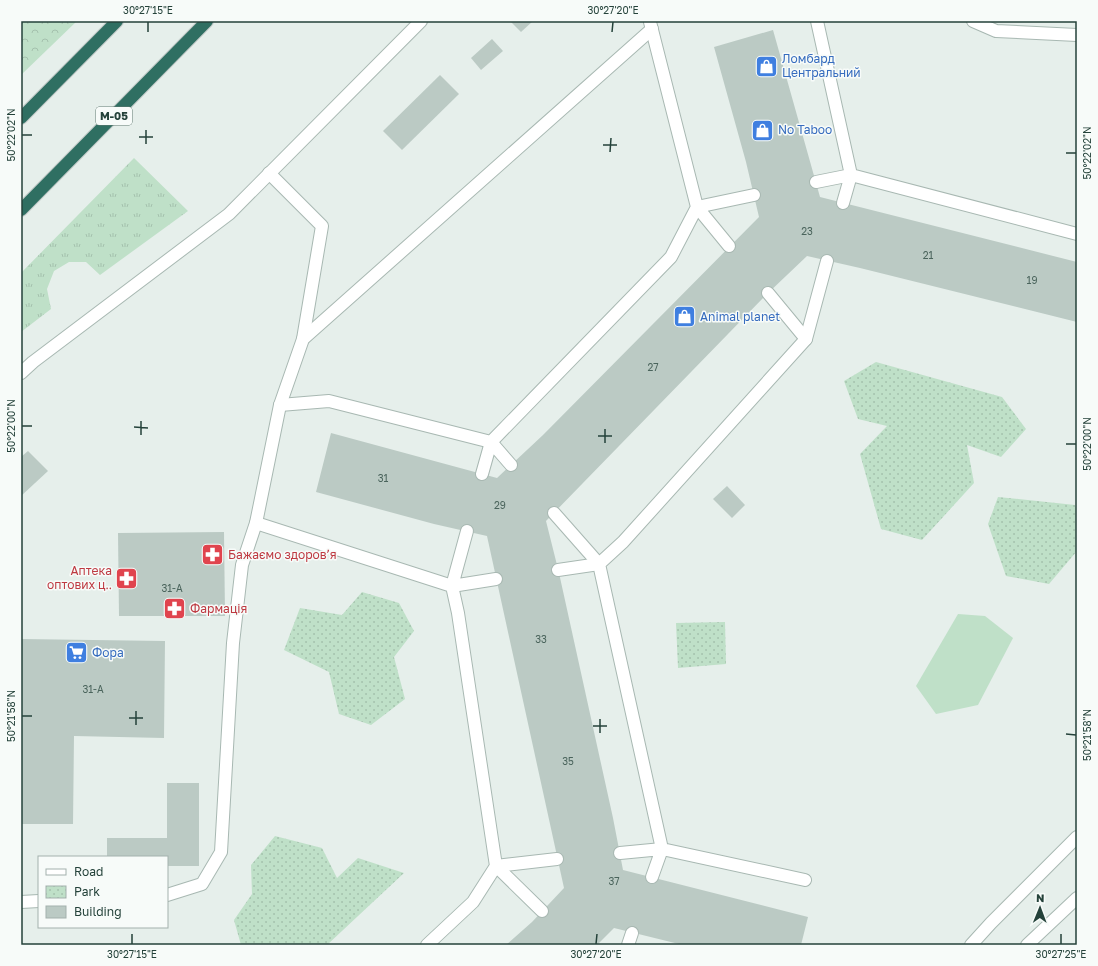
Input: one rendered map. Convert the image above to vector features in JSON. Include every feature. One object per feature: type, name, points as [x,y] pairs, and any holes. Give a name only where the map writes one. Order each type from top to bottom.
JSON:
[{"type":"highway","points":[[21,118],[117,21]]},
{"type":"highway","name":"М-05","points":[[21,210],[207,21]]},
{"type":"street","points":[[21,373],[33,362],[229,214],[421,21]]},
{"type":"street","points":[[817,21],[851,175],[843,203]]},
{"type":"street","points":[[973,21],[996,31],[1077,35]]},
{"type":"street","points":[[303,339],[651,25],[698,208],[729,246]]},
{"type":"street","points":[[168,896],[202,884],[221,852],[233,643],[242,565],[256,522],[280,405],[303,339],[322,226],[269,173]]},
{"type":"street","points":[[816,182],[851,175],[1077,234]]},
{"type":"street","points":[[482,474],[491,442],[670,257],[698,208],[754,195]]},
{"type":"street","points":[[558,570],[599,564],[623,542],[806,339],[827,261]]},
{"type":"street","points":[[768,293],[806,339]]},
{"type":"street","points":[[280,405],[329,401],[491,442],[511,465]]},
{"type":"street","points":[[554,513],[599,564],[662,849],[652,877]]},
{"type":"street","points":[[256,522],[452,586],[496,579]]},
{"type":"street","points":[[467,532],[452,586],[458,613],[496,866],[542,911]]},
{"type":"street","points":[[971,945],[991,922],[1077,837]]},
{"type":"street","points":[[620,853],[662,849],[805,880]]},
{"type":"street","points":[[496,866],[557,860]]},
{"type":"street","points":[[427,945],[473,902],[496,866]]},
{"type":"street","points":[[1027,945],[1077,898]]},
{"type":"street","points":[[21,902],[38,901]]},
{"type":"street","points":[[628,945],[632,933]]},
{"type":"green space","points":[[21,21],[77,21],[21,75]]},
{"type":"green space","points":[[134,158],[188,211],[100,275],[86,262],[69,262],[54,271],[47,289],[51,309],[21,332],[21,273]]},
{"type":"green space","points":[[876,362],[1002,397],[1026,429],[1001,457],[967,445],[974,483],[922,540],[881,529],[860,454],[887,426],[858,419],[844,381]]},
{"type":"green space","points":[[998,497],[1075,505],[1077,511],[1077,551],[1049,584],[1006,576],[988,524]]},
{"type":"green space","points":[[362,592],[399,603],[414,631],[394,657],[405,699],[371,725],[339,714],[329,672],[284,650],[300,608],[342,615]]},
{"type":"green space","points":[[958,614],[985,616],[1013,638],[978,705],[936,714],[916,686]]},
{"type":"green space","points":[[725,622],[726,664],[678,668],[676,623]]},
{"type":"green space","points":[[275,836],[322,848],[337,878],[358,858],[404,873],[327,945],[241,945],[234,920],[252,894],[251,865]]},
{"type":"building","points":[[510,21],[533,21],[521,32]]},
{"type":"building","points":[[773,30],[820,197],[1077,262],[1077,322],[807,256],[766,295],[546,521],[559,573],[623,870],[808,917],[801,945],[683,945],[614,928],[597,945],[506,945],[532,922],[564,888],[487,536],[434,524],[316,492],[331,433],[497,478],[543,435],[759,217],[746,162],[714,47]]},
{"type":"building","points":[[492,39],[503,51],[481,70],[471,58]]},
{"type":"building","points":[[440,75],[459,94],[402,150],[383,131]]},
{"type":"building","points":[[28,451],[48,471],[21,496],[21,457]]},
{"type":"building","points":[[727,486],[745,505],[732,518],[713,499]]},
{"type":"building","points":[[224,532],[225,616],[119,616],[118,533]]},
{"type":"building","points":[[21,639],[165,641],[164,738],[74,736],[73,824],[21,824]]},
{"type":"building","points":[[167,783],[199,783],[199,866],[168,866],[168,856],[107,856],[107,838],[167,838]]},
{"type":"place","name":"Ломбард Центральний","points":[[766,66]]},
{"type":"place","name":"No Taboo","points":[[762,130]]},
{"type":"place","name":"Animal planet","points":[[685,317]]},
{"type":"place","name":"Бажаємо здоровʼя","points":[[213,555]]},
{"type":"place","name":"Аптека оптових ц‥","points":[[127,578]]},
{"type":"place","name":"Фармація","points":[[175,609]]},
{"type":"place","name":"Фора","points":[[76,653]]}]
